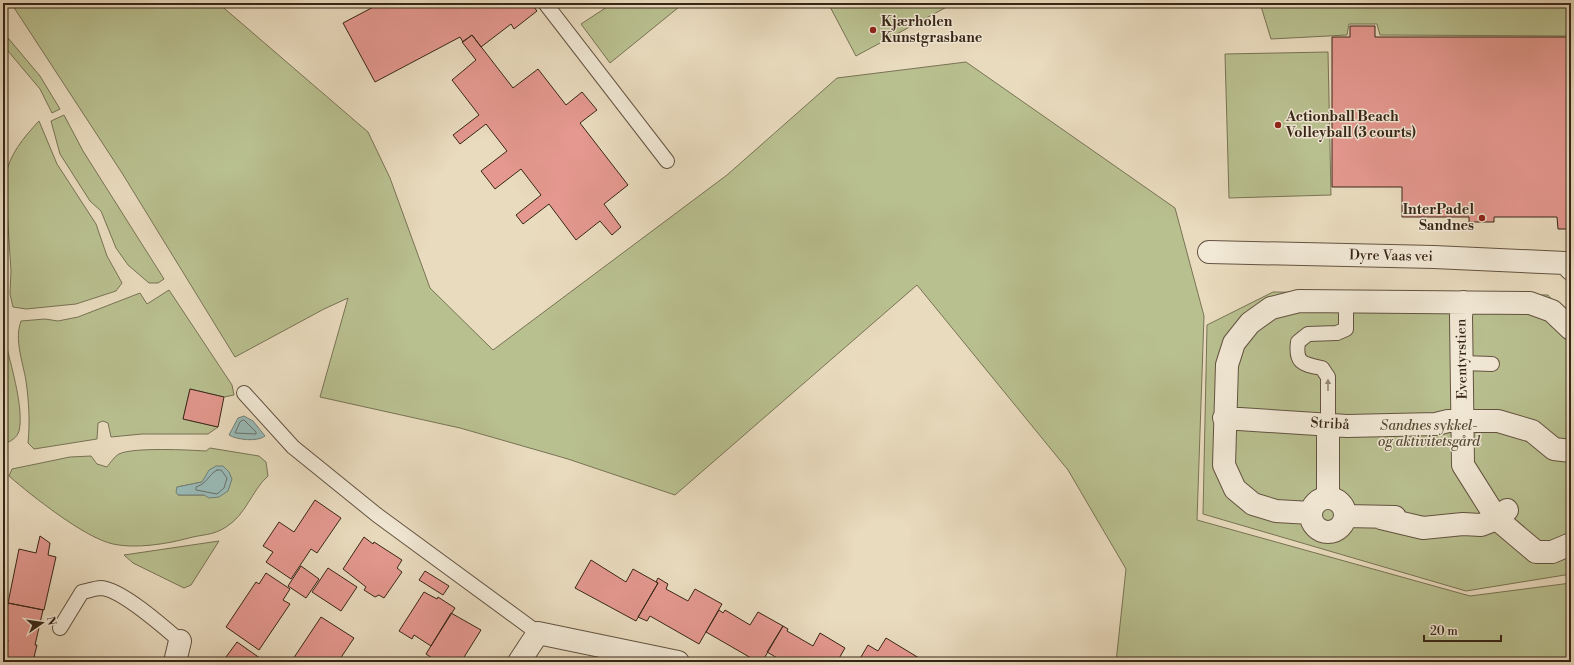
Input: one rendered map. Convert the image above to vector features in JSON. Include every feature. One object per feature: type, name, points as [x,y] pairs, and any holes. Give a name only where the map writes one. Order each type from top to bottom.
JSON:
[{"type":"street","name":"Dyre Vaas vei","points":[[1209,252],[1434,257],[1565,263],[1571,269]]},
{"type":"street","points":[[1311,513],[1276,511],[1253,504],[1235,489],[1224,465],[1224,418],[1227,366],[1234,342],[1250,323],[1271,308],[1299,301],[1530,303],[1552,311],[1571,330]]},
{"type":"street","name":"Eventyrstien","points":[[1463,302],[1461,316],[1463,465],[1502,514]]},
{"type":"street","name":"Stribå","points":[[1224,418],[1347,426],[1436,424],[1449,431],[1462,427],[1532,431],[1554,449],[1571,451]]},
{"type":"street","points":[[1328,424],[1328,497]]},
{"type":"street","points":[[1328,497],[1341,503],[1346,516],[1340,529],[1327,534],[1314,527],[1311,513],[1316,502],[1328,497]]},
{"type":"street","points":[[1346,516],[1381,518],[1424,515],[1463,524],[1481,525],[1502,514],[1523,540],[1536,552],[1552,552],[1571,544]]},
{"type":"street","points":[[519,662],[538,633],[678,662]]},
{"type":"street","points":[[175,662],[180,641]]},
{"type":"lane","points":[[545,3],[666,161]]},
{"type":"lane","points":[[1328,424],[1328,377],[1322,368],[1303,364],[1299,360],[1297,352],[1298,342],[1308,334],[1337,334],[1346,329],[1346,301]]},
{"type":"lane","points":[[1462,363],[1492,364]]},
{"type":"lane","points":[[244,393],[293,447],[377,515],[538,633]]},
{"type":"lane","points":[[60,628],[82,592],[100,588],[114,591],[165,627],[180,641]]},
{"type":"green space","points":[[11,3],[218,3],[368,132],[390,178],[430,288],[493,350],[727,175],[837,78],[966,62],[1175,208],[1204,316],[1197,520],[1470,596],[1571,583],[1571,662],[1116,662],[1126,569],[1068,470],[917,285],[675,495],[568,459],[460,428],[320,397],[348,298],[324,309],[235,357],[122,173]]},
{"type":"green space","points":[[613,3],[684,3],[610,63],[581,24]]},
{"type":"green space","name":"Kjærholen Kunstgrasbane","points":[[828,3],[954,3],[856,56]]},
{"type":"green space","points":[[1260,3],[1571,3],[1571,36],[1380,35],[1377,24],[1349,24],[1347,35],[1271,39]]},
{"type":"green space","points":[[3,32],[40,76],[60,109],[52,113],[40,89],[3,45]]},
{"type":"green space","name":"Actionball Beach Volleyball (3 courts)","points":[[1328,52],[1331,195],[1229,198],[1225,54]]},
{"type":"green space","points":[[64,115],[83,151],[164,279],[158,283],[149,283],[128,265],[116,248],[101,211],[90,201],[60,154],[51,121]]},
{"type":"green space","points":[[39,121],[57,164],[96,224],[107,256],[122,283],[116,291],[76,304],[26,309],[13,307],[10,294],[11,271],[5,178],[13,154]]},
{"type":"green space","points":[[169,290],[232,385],[234,395],[224,397],[190,389],[183,419],[218,427],[208,434],[142,434],[111,437],[108,423],[103,421],[98,423],[97,439],[34,449],[28,443],[28,397],[18,336],[21,321],[45,319],[58,321],[78,317],[140,293],[147,304]]},
{"type":"green space","name":"Sandnes sykkel- og aktivitetsgård","points":[[1273,292],[1548,295],[1571,322],[1571,574],[1466,591],[1203,514],[1207,325]]},
{"type":"green space","points":[[4,344],[7,348],[17,390],[20,422],[17,436],[11,441],[3,444]]},
{"type":"green space","points":[[210,448],[259,456],[266,462],[268,476],[262,482],[239,516],[226,527],[212,533],[161,544],[131,546],[113,544],[101,540],[88,534],[59,515],[9,476],[12,469],[70,457],[91,456],[97,464],[107,467],[117,455],[136,450],[206,451]],"holes":[[[202,482],[204,495],[178,495],[177,487]]]},
{"type":"green space","points":[[219,541],[191,585],[184,588],[133,563],[124,555]]},
{"type":"water","points":[[244,416],[253,421],[265,436],[258,439],[247,440],[229,435],[238,418]]},
{"type":"water","points":[[216,466],[223,466],[229,472],[232,479],[228,491],[219,497],[209,498],[204,495],[178,495],[176,492],[177,487],[202,482],[209,470]]},
{"type":"building","points":[[381,3],[531,3],[537,11],[514,29],[511,24],[481,47],[472,35],[463,42],[460,37],[375,82],[343,23]]},
{"type":"building","points":[[1350,26],[1375,26],[1375,37],[1571,37],[1571,229],[1558,229],[1557,217],[1494,217],[1494,222],[1469,222],[1469,217],[1402,217],[1402,187],[1332,187],[1332,37],[1350,37]]},
{"type":"building","points":[[472,35],[513,88],[538,69],[566,105],[582,92],[597,110],[580,123],[628,185],[604,204],[621,227],[612,235],[600,221],[576,240],[549,204],[523,224],[516,215],[541,195],[521,169],[495,189],[481,171],[507,151],[486,124],[460,144],[453,135],[479,115],[452,80],[476,60],[462,42]]},
{"type":"building","points":[[190,389],[224,397],[218,427],[183,419]]},
{"type":"building","points":[[315,500],[341,518],[317,553],[311,549],[291,579],[266,562],[273,552],[263,546],[279,522],[294,532]]},
{"type":"building","points":[[40,536],[50,543],[48,555],[56,557],[44,610],[8,603],[19,549],[36,553]]},
{"type":"building","points":[[364,537],[373,544],[374,542],[402,560],[397,568],[402,572],[384,598],[379,595],[375,597],[364,590],[366,587],[343,569]]},
{"type":"building","points":[[591,560],[626,582],[633,569],[658,583],[636,621],[575,588]]},
{"type":"building","points":[[301,566],[319,579],[306,598],[288,586]]},
{"type":"building","points":[[328,568],[357,587],[341,611],[312,592]]},
{"type":"building","points":[[425,571],[449,586],[443,595],[419,580]]},
{"type":"building","points":[[266,573],[290,589],[283,600],[290,604],[259,650],[226,627],[256,582],[259,584]]},
{"type":"building","points":[[658,578],[668,584],[666,589],[688,601],[695,589],[722,604],[699,644],[650,616],[647,621],[638,617],[658,583],[656,582]]},
{"type":"building","points":[[424,592],[437,599],[438,597],[455,608],[431,646],[414,635],[412,639],[399,631]]},
{"type":"building","points":[[8,603],[43,610],[35,645],[37,645],[34,657],[38,658],[38,662],[3,662],[8,640],[3,639],[3,618],[5,618]]},
{"type":"building","points":[[719,610],[723,613],[725,610],[750,625],[758,612],[783,626],[762,662],[758,662],[706,632]]},
{"type":"building","points":[[451,613],[481,630],[461,662],[448,662],[441,657],[438,662],[426,654]]},
{"type":"building","points":[[321,617],[354,638],[338,662],[291,662]]},
{"type":"building","points":[[783,626],[788,629],[787,631],[813,646],[820,633],[845,648],[837,662],[784,662],[767,652]]},
{"type":"building","points":[[886,638],[919,658],[917,662],[858,662],[868,645],[878,651]]},
{"type":"building","points":[[237,642],[264,661],[234,662],[226,657]]},
{"type":"building","points":[[471,658],[477,662],[468,662]]},
{"type":"place","name":"Kjærholen Kunstgrasbane","points":[[873,30]]},
{"type":"place","name":"Actionball Beach Volleyball (3 courts)","points":[[1278,125]]},
{"type":"place","name":"InterPadel Sandnes","points":[[1482,218]]}]
